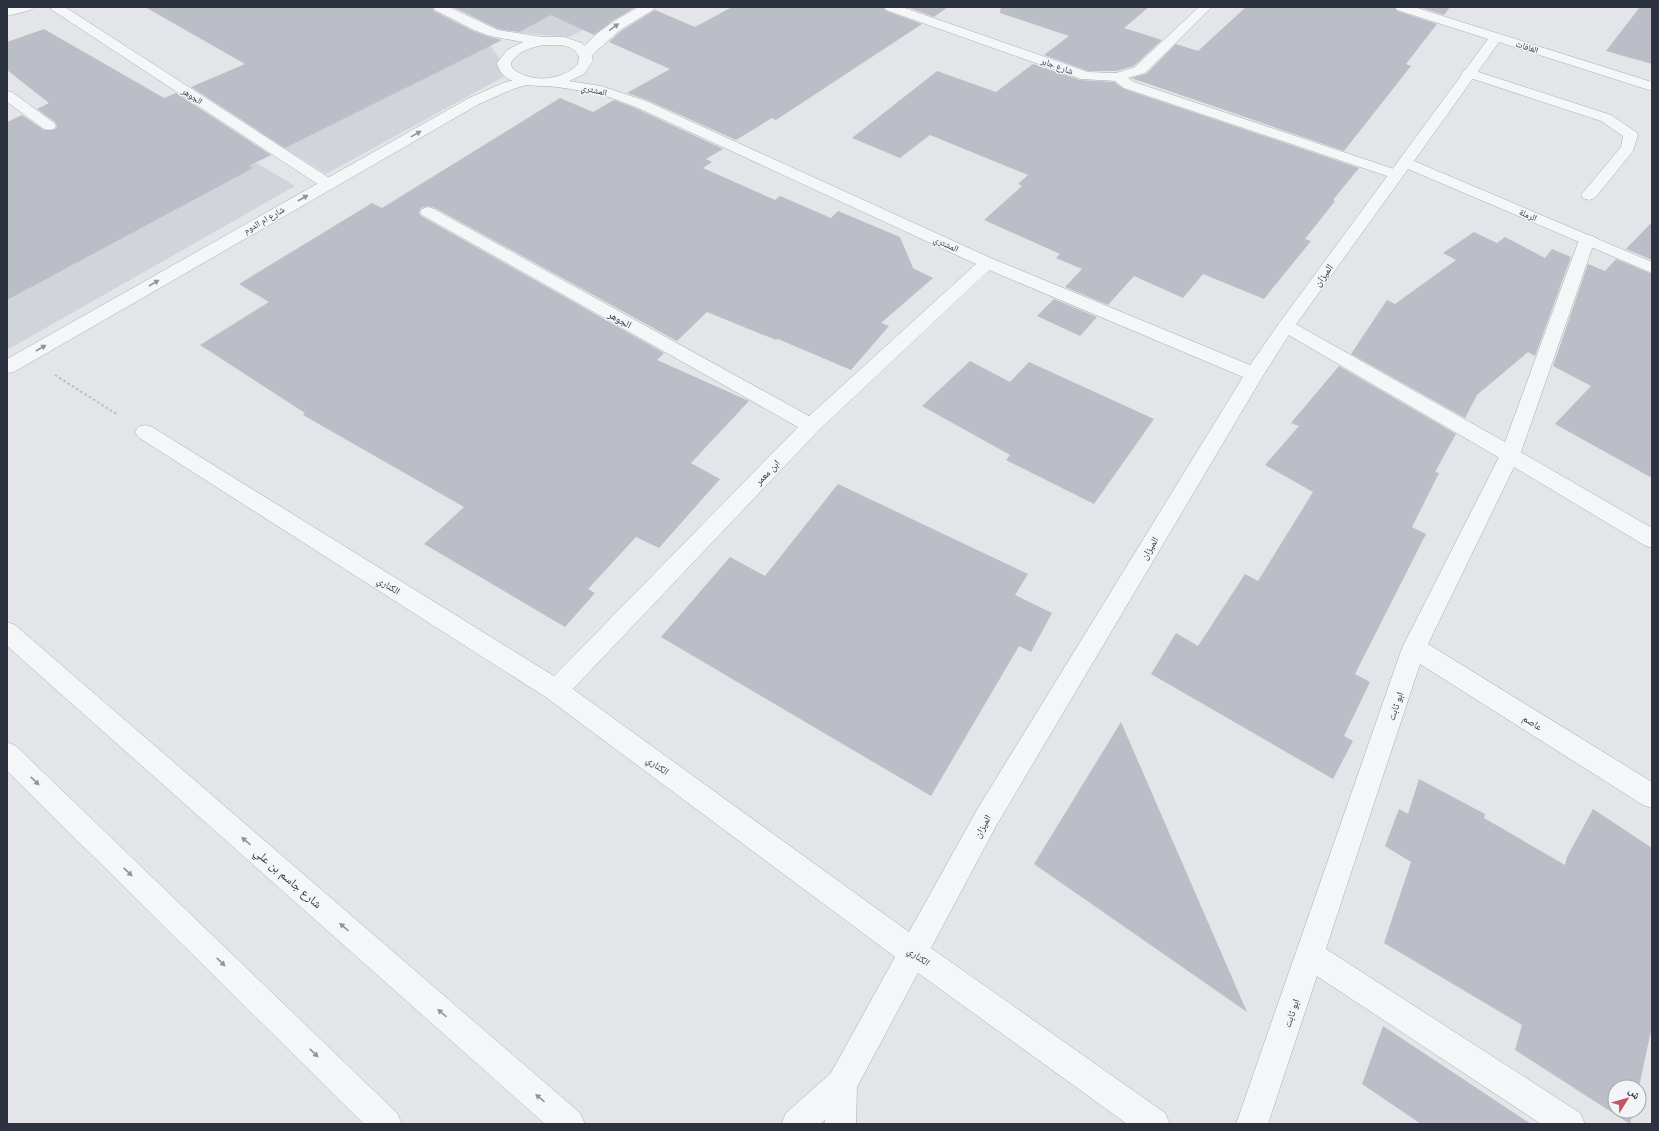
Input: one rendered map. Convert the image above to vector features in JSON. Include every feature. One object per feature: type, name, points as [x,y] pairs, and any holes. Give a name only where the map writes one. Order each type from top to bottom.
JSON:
[{"type":"street","points":[[7,12],[27,7]]},
{"type":"street","name":"الجوهر","points":[[56,7],[328,184]]},
{"type":"street","points":[[439,7],[479,27],[510,36],[545,41],[567,42],[582,48],[586,56]]},
{"type":"street","points":[[545,41],[522,46],[512,51],[504,63],[504,69],[516,78],[525,81],[546,82],[570,76],[579,71],[584,65],[586,56],[607,32],[619,23],[649,7]]},
{"type":"street","name":"شارع جابر","points":[[890,7],[1086,76],[1117,77],[1140,70],[1206,7]]},
{"type":"street","name":"الغافات","points":[[1402,7],[1652,87]]},
{"type":"street","points":[[479,27],[497,41],[507,57]]},
{"type":"street","name":"الميزان","points":[[797,1124],[842,1084],[987,816],[1254,374],[1286,326],[1496,37]]},
{"type":"street","name":"المشتري","points":[[586,56],[597,73],[617,90],[641,104],[987,263],[1254,374]]},
{"type":"street","points":[[1469,73],[1606,118],[1631,135],[1628,148],[1589,195]]},
{"type":"street","name":"الرملة","points":[[1117,77],[1129,85],[1400,168],[1587,240],[1652,268]]},
{"type":"street","name":"شارع ام الدوم","points":[[7,367],[474,101],[508,86],[525,81]]},
{"type":"street","name":"المشتري","points":[[546,82],[596,89],[641,104]]},
{"type":"street","points":[[7,95],[49,126]]},
{"type":"street","name":"الجوهر","points":[[428,212],[811,426]]},
{"type":"street","name":"ابو ثابت","points":[[1252,1124],[1414,648],[1510,455],[1587,240]]},
{"type":"street","name":"ابن معمر","points":[[556,690],[811,426],[987,263]]},
{"type":"street","points":[[1286,326],[1652,539]]},
{"type":"street","name":"الكناري","points":[[145,432],[556,690],[914,953],[1154,1124]]},
{"type":"street","name":"شارع جاسم بن علي","points":[[7,632],[569,1124]]},
{"type":"street","name":"عاصم","points":[[1414,648],[1652,796]]},
{"type":"street","points":[[7,754],[386,1124]]},
{"type":"street","points":[[1310,955],[1569,1124]]},
{"type":"street","name":"الميزان","points":[[840,1124],[842,1084]]},
{"type":"path","points":[[26,356],[145,432]]},
{"type":"shaded area","points":[[451,7],[628,7],[569,37],[521,33]]},
{"type":"shaded area","points":[[468,33],[491,47],[499,57],[505,76],[326,174],[260,133]]},
{"type":"shaded area","points":[[221,142],[295,186],[7,350],[7,225]]},
{"type":"building","points":[[145,7],[432,7],[434,11],[473,31],[502,40],[285,148],[191,87],[245,64]]},
{"type":"building","points":[[453,7],[636,7],[614,20],[594,35],[551,15],[519,32],[498,29]]},
{"type":"building","points":[[732,7],[883,7],[886,11],[922,24],[776,120],[772,118],[736,140],[647,100],[627,93],[670,69],[609,42],[621,31],[655,10],[695,27]]},
{"type":"building","points":[[907,7],[948,7],[934,17]]},
{"type":"building","points":[[1001,7],[1149,7],[1124,28],[1162,40],[1134,66],[1116,71],[1088,71],[1044,55],[1069,36],[1000,13]]},
{"type":"building","points":[[1246,7],[1394,7],[1397,11],[1437,24],[1406,64],[1411,66],[1344,151],[1131,78],[1146,74],[1176,44],[1198,51]]},
{"type":"building","points":[[1419,7],[1450,7],[1444,15]]},
{"type":"building","points":[[1640,7],[1652,7],[1652,64],[1606,51]]},
{"type":"building","points":[[44,29],[164,98],[176,93],[271,155],[249,166],[253,168],[7,300],[7,122],[22,115],[44,130],[54,130],[57,127],[55,122],[37,109],[49,103],[7,70],[7,42]]},
{"type":"building","points":[[1033,64],[1080,80],[1114,82],[1124,89],[1359,168],[1333,200],[1335,201],[1305,239],[1311,241],[1264,299],[1203,274],[1183,298],[1134,276],[1108,305],[1065,287],[1082,269],[1056,258],[1060,254],[984,220],[1022,186],[1018,184],[1028,175],[930,135],[900,158],[852,138],[937,71],[996,92]]},
{"type":"building","points":[[560,98],[593,112],[614,100],[635,108],[723,149],[706,159],[712,162],[703,168],[775,200],[780,196],[831,218],[838,211],[900,237],[913,268],[933,278],[881,323],[889,326],[851,370],[778,339],[776,340],[707,312],[677,341],[435,208],[428,206],[421,208],[419,213],[421,216],[664,353],[657,360],[749,401],[691,463],[720,479],[659,548],[636,537],[588,589],[595,593],[565,627],[424,544],[464,507],[303,415],[305,413],[200,345],[269,302],[239,284],[372,203],[382,208]]},
{"type":"building","points":[[1652,222],[1652,260],[1626,249]]},
{"type":"building","points":[[1474,232],[1497,243],[1505,237],[1545,258],[1552,249],[1571,257],[1535,356],[1528,352],[1477,395],[1465,418],[1351,354],[1387,300],[1395,304],[1456,260],[1443,253]]},
{"type":"building","points":[[1616,259],[1652,274],[1652,478],[1555,424],[1591,386],[1553,366],[1588,264],[1605,271]]},
{"type":"building","points":[[1054,299],[1097,317],[1080,336],[1037,316]]},
{"type":"building","points":[[970,361],[1010,382],[1029,362],[1154,419],[1094,504],[1006,460],[1010,455],[922,406]]},
{"type":"building","points":[[1339,366],[1456,434],[1435,472],[1439,473],[1412,527],[1426,534],[1355,674],[1370,682],[1344,736],[1353,741],[1333,779],[1151,674],[1176,633],[1198,646],[1245,574],[1258,581],[1313,492],[1265,465],[1299,426],[1291,423]]},
{"type":"building","points":[[838,484],[1028,574],[1015,595],[1052,613],[1031,652],[1019,646],[931,796],[661,637],[730,557],[765,576]]},
{"type":"building","points":[[1121,722],[1247,1012],[1034,864]]},
{"type":"building","points":[[1419,779],[1485,814],[1484,818],[1565,865],[1567,857],[1593,809],[1652,848],[1652,1026],[1641,1079],[1607,1079],[1607,1109],[1515,1050],[1522,1025],[1384,943],[1411,862],[1385,846],[1399,809],[1408,814]]},
{"type":"building","points":[[1383,1026],[1531,1124],[1421,1124],[1362,1084]]},
{"type":"building","points":[[1622,1119],[1631,1119],[1630,1124]]}]
